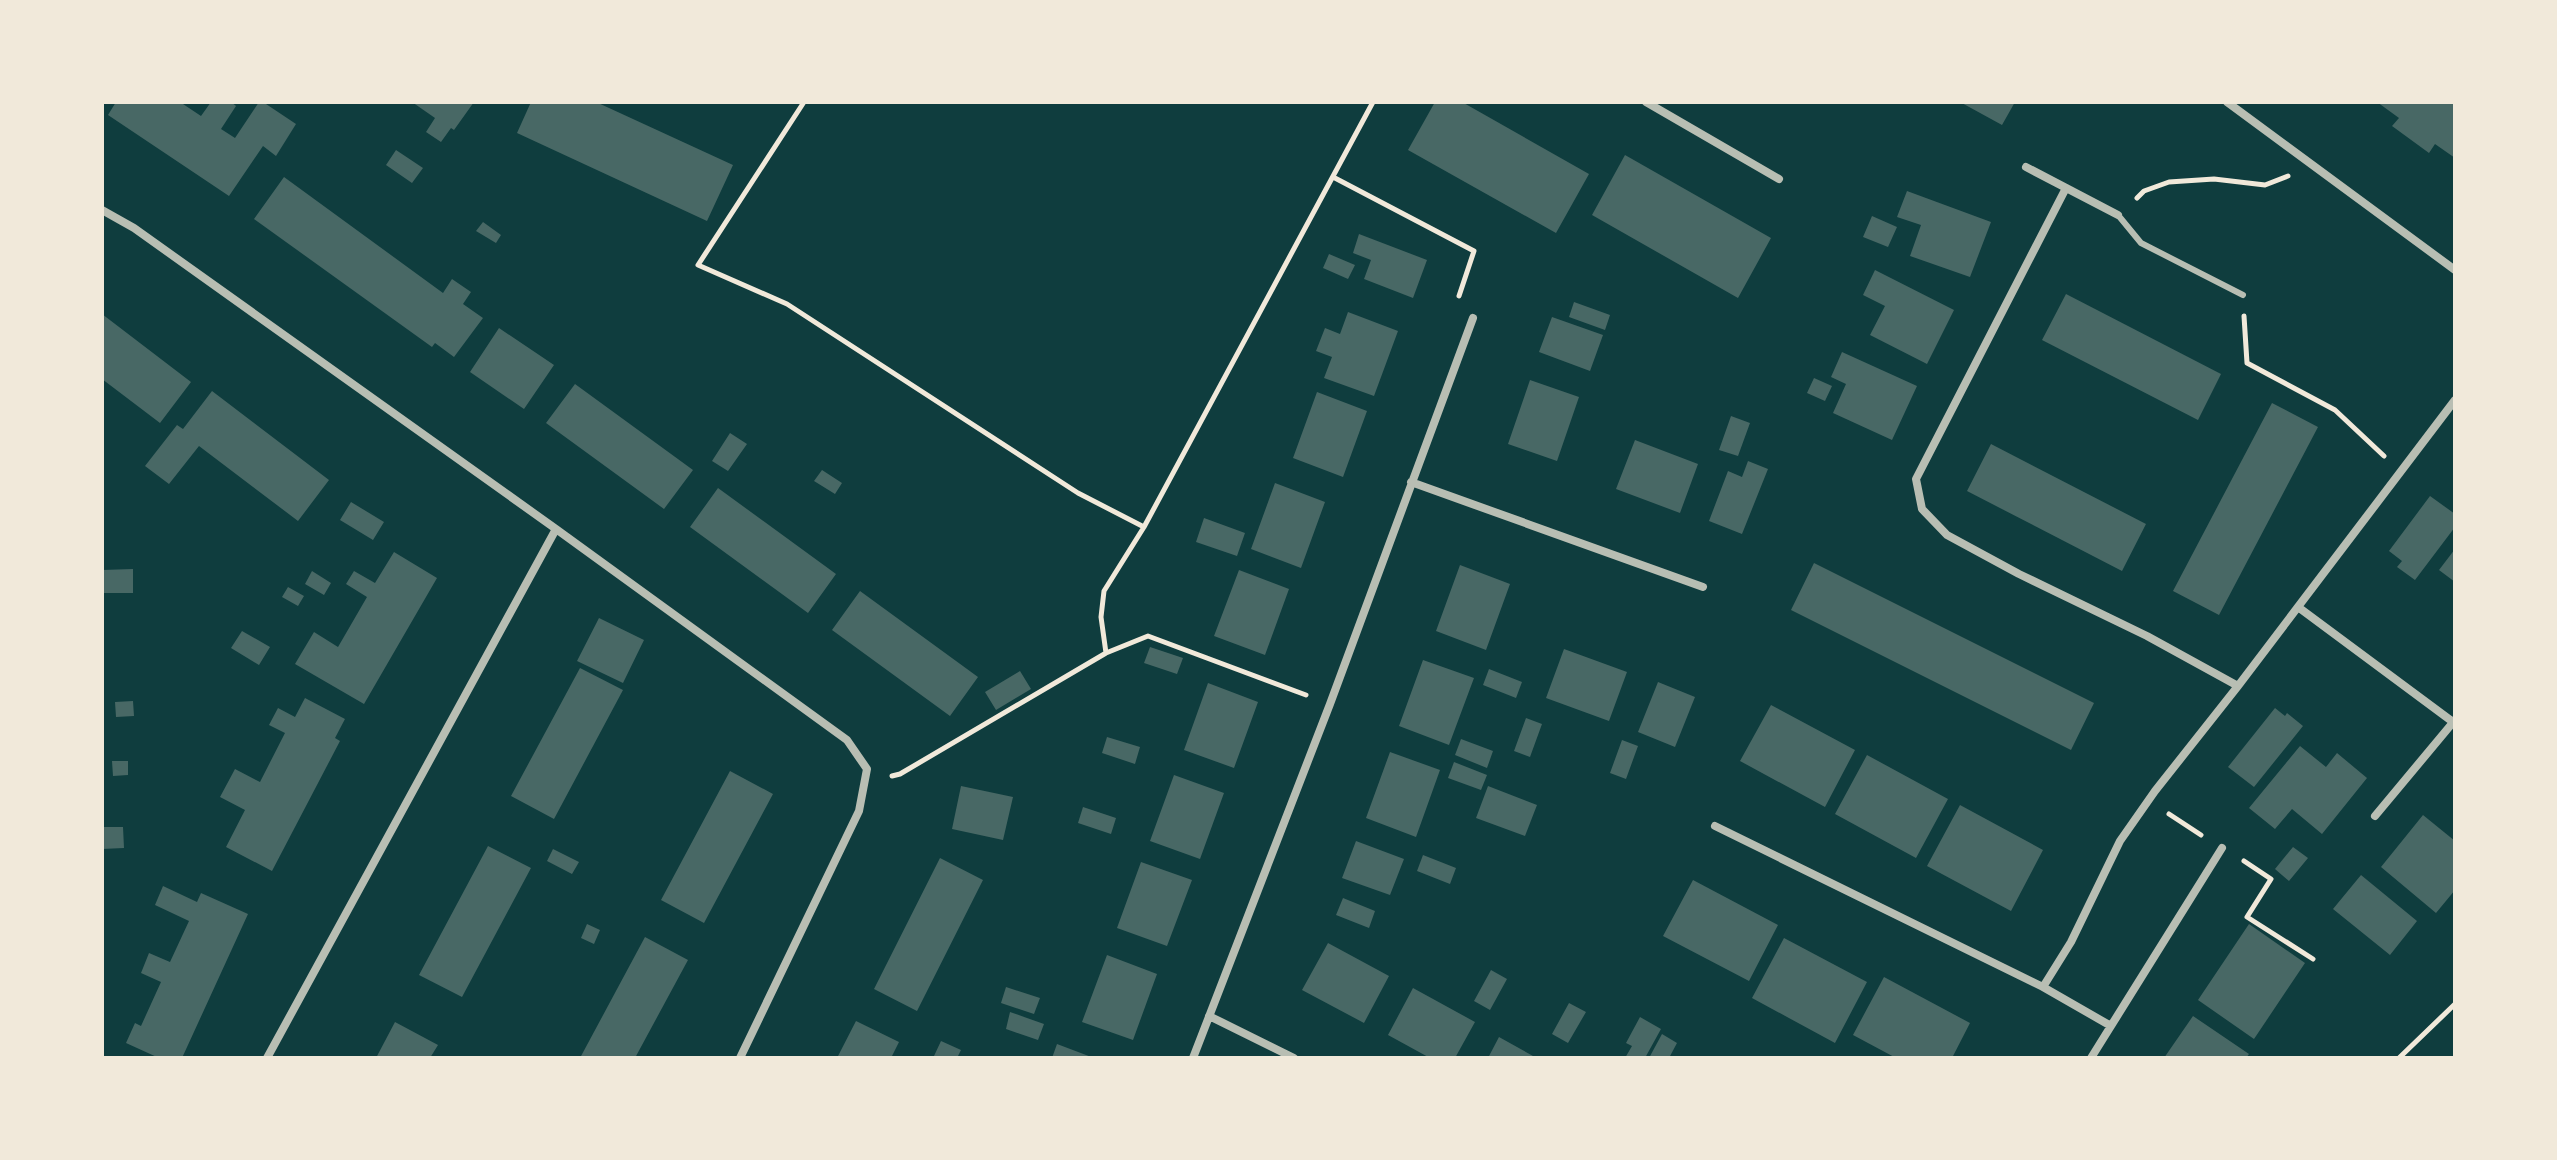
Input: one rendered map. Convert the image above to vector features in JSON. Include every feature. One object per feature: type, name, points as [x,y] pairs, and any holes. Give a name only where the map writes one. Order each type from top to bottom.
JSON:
[{"type":"street","points":[[1646,102],[1779,179]]},
{"type":"street","points":[[2227,102],[2455,270]]},
{"type":"street","points":[[2026,167],[2118,215]]},
{"type":"street","points":[[2066,188],[1916,479],[1922,509],[1947,535],[2147,636],[2238,686]]},
{"type":"street","points":[[102,210],[134,228],[847,740],[867,769],[859,811],[740,1058]]},
{"type":"street","points":[[1193,1058],[1330,704],[1473,318]]},
{"type":"street","points":[[2043,987],[2071,942],[2120,841],[2155,791],[2455,400]]},
{"type":"street","points":[[1411,482],[1703,587]]},
{"type":"street","points":[[267,1058],[556,529]]},
{"type":"street","points":[[2298,607],[2454,721],[2375,816]]},
{"type":"street","points":[[1715,826],[2043,987],[2111,1026]]},
{"type":"street","points":[[2091,1058],[2222,848]]},
{"type":"street","points":[[1209,1016],[1294,1058]]},
{"type":"lane","points":[[2118,215],[2141,243],[2243,295]]},
{"type":"path","points":[[804,102],[698,265],[787,304],[1078,493],[1144,527]]},
{"type":"path","points":[[1106,653],[1101,617],[1104,591],[1144,527],[1373,102]]},
{"type":"path","points":[[2118,215],[2144,191],[2169,182],[2214,179],[2265,185],[2314,167]]},
{"type":"path","points":[[1333,177],[1474,251],[1455,309],[1473,318]]},
{"type":"path","points":[[2243,295],[2247,363],[2335,410],[2401,472]]},
{"type":"path","points":[[864,782],[900,774],[1106,653],[1148,636],[1330,704]]},
{"type":"path","points":[[2148,801],[2271,879],[2247,917],[2313,959]]},
{"type":"path","points":[[2399,1058],[2455,1004]]},
{"type":"building","points":[[116,102],[184,102],[201,116],[211,102],[231,102],[236,106],[221,129],[235,138],[259,102],[296,124],[276,156],[263,146],[229,196],[108,115]]},
{"type":"building","points":[[412,102],[474,102],[441,142],[426,132],[435,118]]},
{"type":"building","points":[[531,102],[596,102],[733,165],[707,221],[517,133]]},
{"type":"building","points":[[1435,102],[1462,102],[1589,174],[1556,233],[1408,150]]},
{"type":"building","points":[[1960,102],[2015,102],[2002,125]]},
{"type":"building","points":[[2377,102],[2455,102],[2455,158],[2435,144],[2429,153],[2392,126],[2399,118]]},
{"type":"building","points":[[396,150],[423,168],[412,183],[386,165]]},
{"type":"building","points":[[1625,155],[1771,238],[1738,298],[1592,215]]},
{"type":"building","points":[[284,177],[443,293],[452,279],[471,292],[463,304],[483,318],[454,357],[435,343],[432,347],[254,219]]},
{"type":"building","points":[[1907,191],[1991,222],[1970,277],[1910,256],[1921,225],[1897,217]]},
{"type":"building","points":[[1872,216],[1897,227],[1888,247],[1863,237]]},
{"type":"building","points":[[483,222],[501,235],[496,243],[476,231]]},
{"type":"building","points":[[1359,234],[1427,260],[1413,298],[1364,279],[1371,260],[1353,253]]},
{"type":"building","points":[[1329,254],[1355,265],[1348,279],[1323,268]]},
{"type":"building","points":[[1875,270],[1954,310],[1927,364],[1870,335],[1885,306],[1863,295]]},
{"type":"building","points":[[2066,294],[2221,374],[2198,420],[2042,340]]},
{"type":"building","points":[[1574,302],[1610,315],[1605,330],[1569,317]]},
{"type":"building","points":[[1348,312],[1398,331],[1374,396],[1324,378],[1332,357],[1316,351],[1325,328],[1340,334]]},
{"type":"building","points":[[102,314],[191,382],[160,423],[102,379]]},
{"type":"building","points":[[1552,317],[1603,335],[1590,371],[1539,352]]},
{"type":"building","points":[[499,328],[554,365],[524,409],[470,372]]},
{"type":"building","points":[[1842,352],[1917,386],[1892,440],[1833,413],[1846,384],[1831,377]]},
{"type":"building","points":[[1814,378],[1832,386],[1825,401],[1807,393]]},
{"type":"building","points":[[1530,380],[1579,397],[1557,461],[1508,444]]},
{"type":"building","points":[[575,384],[693,470],[664,509],[546,423]]},
{"type":"building","points":[[212,391],[329,480],[298,521],[199,446],[169,484],[145,466],[177,425],[183,429]]},
{"type":"building","points":[[1317,392],[1367,411],[1343,477],[1293,458]]},
{"type":"building","points":[[2272,403],[2318,427],[2219,615],[2173,591]]},
{"type":"building","points":[[1731,416],[1750,423],[1738,456],[1719,450]]},
{"type":"building","points":[[730,433],[747,444],[728,471],[712,461]]},
{"type":"building","points":[[1635,440],[1698,464],[1680,513],[1616,489]]},
{"type":"building","points":[[1991,444],[2146,524],[2122,571],[1967,491]]},
{"type":"building","points":[[1748,461],[1768,469],[1742,534],[1709,521],[1728,471],[1742,477]]},
{"type":"building","points":[[822,470],[842,483],[835,494],[814,481]]},
{"type":"building","points":[[1275,483],[1325,502],[1301,568],[1251,549]]},
{"type":"building","points":[[718,488],[836,574],[808,613],[690,527]]},
{"type":"building","points":[[2430,496],[2455,514],[2455,527],[2415,580],[2397,567],[2402,561],[2389,551]]},
{"type":"building","points":[[351,502],[384,522],[373,540],[340,520]]},
{"type":"building","points":[[1204,518],[1245,533],[1237,556],[1196,542]]},
{"type":"building","points":[[2455,549],[2455,582],[2439,570]]},
{"type":"building","points":[[394,552],[437,578],[364,704],[295,664],[314,632],[338,647],[367,597],[346,584],[354,571],[375,583]]},
{"type":"building","points":[[1814,563],[2094,703],[2071,750],[1791,610]]},
{"type":"building","points":[[1460,565],[1510,584],[1486,650],[1436,631]]},
{"type":"building","points":[[133,569],[133,593],[102,593],[102,570]]},
{"type":"building","points":[[1239,570],[1289,589],[1265,655],[1214,636]]},
{"type":"building","points":[[312,571],[331,583],[324,595],[305,584]]},
{"type":"building","points":[[288,587],[304,596],[298,606],[282,597]]},
{"type":"building","points":[[860,591],[978,677],[950,716],[832,630]]},
{"type":"building","points":[[599,618],[644,640],[623,683],[577,661]]},
{"type":"building","points":[[242,631],[270,647],[259,665],[231,648]]},
{"type":"building","points":[[1150,647],[1183,658],[1177,674],[1144,663]]},
{"type":"building","points":[[1564,649],[1627,672],[1609,721],[1546,698]]},
{"type":"building","points":[[1423,660],[1474,678],[1449,745],[1399,726]]},
{"type":"building","points":[[580,668],[623,690],[554,819],[511,796]]},
{"type":"building","points":[[1489,669],[1522,682],[1516,698],[1483,685]]},
{"type":"building","points":[[1020,671],[1031,689],[996,710],[985,692]]},
{"type":"building","points":[[1658,682],[1695,697],[1675,747],[1638,732]]},
{"type":"building","points":[[1208,683],[1258,702],[1234,768],[1184,750]]},
{"type":"building","points":[[305,698],[345,719],[335,738],[340,741],[272,871],[226,847],[245,810],[220,797],[235,769],[260,782],[285,733],[269,725],[278,708],[295,717]]},
{"type":"building","points":[[133,701],[134,716],[116,717],[115,702]]},
{"type":"building","points":[[1771,705],[1855,750],[1825,807],[1740,761]]},
{"type":"building","points":[[2275,708],[2303,726],[2254,787],[2228,767]]},
{"type":"building","points":[[1526,718],[1542,724],[1530,757],[1514,751]]},
{"type":"building","points":[[1107,737],[1140,747],[1135,764],[1102,753]]},
{"type":"building","points":[[1461,739],[1493,751],[1487,768],[1455,755]]},
{"type":"building","points":[[1622,740],[1638,746],[1626,779],[1610,773]]},
{"type":"building","points":[[2300,746],[2326,767],[2337,753],[2367,778],[2322,834],[2292,809],[2275,829],[2249,808]]},
{"type":"building","points":[[1390,752],[1440,770],[1416,837],[1366,818]]},
{"type":"building","points":[[1867,755],[1948,799],[1916,858],[1835,814]]},
{"type":"building","points":[[112,761],[128,761],[128,775],[113,776]]},
{"type":"building","points":[[1454,762],[1487,775],[1481,790],[1448,778]]},
{"type":"building","points":[[730,771],[773,794],[704,923],[661,900]]},
{"type":"building","points":[[1174,775],[1224,793],[1200,859],[1150,841]]},
{"type":"building","points":[[961,786],[1013,797],[1003,840],[952,829]]},
{"type":"building","points":[[1488,786],[1537,805],[1525,836],[1476,818]]},
{"type":"building","points":[[1960,805],[2043,850],[2011,911],[1927,866]]},
{"type":"building","points":[[1083,807],[1116,818],[1111,834],[1078,823]]},
{"type":"building","points":[[2423,815],[2455,841],[2455,890],[2436,913],[2381,867]]},
{"type":"building","points":[[102,827],[123,827],[124,848],[102,849]]},
{"type":"building","points":[[1356,841],[1404,859],[1390,895],[1342,878]]},
{"type":"building","points":[[488,846],[531,868],[462,997],[419,975]]},
{"type":"building","points":[[2293,847],[2308,858],[2289,881],[2275,869]]},
{"type":"building","points":[[553,849],[579,862],[572,874],[547,861]]},
{"type":"building","points":[[1423,855],[1456,868],[1450,884],[1417,871]]},
{"type":"building","points":[[940,858],[983,880],[917,1011],[874,989]]},
{"type":"building","points":[[1141,862],[1192,880],[1167,946],[1117,928]]},
{"type":"building","points":[[2361,875],[2417,921],[2390,955],[2333,909]]},
{"type":"building","points":[[1693,880],[1778,925],[1749,981],[1663,936]]},
{"type":"building","points":[[163,886],[197,902],[201,893],[248,914],[182,1058],[159,1058],[126,1043],[135,1023],[141,1026],[161,982],[141,973],[149,953],[170,962],[189,921],[155,905]]},
{"type":"building","points":[[1343,898],[1375,911],[1369,928],[1336,915]]},
{"type":"building","points":[[587,924],[600,930],[594,944],[581,938]]},
{"type":"building","points":[[2249,924],[2305,963],[2254,1039],[2198,1000]]},
{"type":"building","points":[[645,937],[688,960],[635,1058],[580,1058]]},
{"type":"building","points":[[1784,938],[1867,982],[1835,1043],[1752,998]]},
{"type":"building","points":[[1328,943],[1389,976],[1364,1023],[1302,990]]},
{"type":"building","points":[[1107,955],[1157,974],[1133,1040],[1082,1022]]},
{"type":"building","points":[[1491,970],[1507,979],[1490,1010],[1474,1001]]},
{"type":"building","points":[[1884,977],[1970,1023],[1952,1058],[1896,1058],[1853,1035]]},
{"type":"building","points":[[1006,987],[1040,998],[1034,1014],[1001,1003]]},
{"type":"building","points":[[1413,988],[1475,1022],[1455,1058],[1430,1058],[1388,1035]]},
{"type":"building","points":[[1569,1003],[1586,1012],[1568,1043],[1552,1034]]},
{"type":"building","points":[[1010,1012],[1044,1024],[1038,1040],[1006,1029]]},
{"type":"building","points":[[2193,1016],[2249,1054],[2246,1058],[2164,1058]]},
{"type":"building","points":[[1640,1017],[1661,1029],[1645,1058],[1625,1058],[1632,1046],[1626,1043]]},
{"type":"building","points":[[856,1021],[899,1042],[891,1058],[837,1058]]},
{"type":"building","points":[[395,1022],[438,1045],[430,1058],[376,1058]]},
{"type":"building","points":[[1662,1034],[1677,1043],[1669,1058],[1649,1058]]},
{"type":"building","points":[[1499,1037],[1533,1056],[1532,1058],[1488,1058]]},
{"type":"building","points":[[941,1041],[961,1050],[957,1058],[934,1056]]},
{"type":"building","points":[[1057,1044],[1094,1058],[1052,1058]]}]
